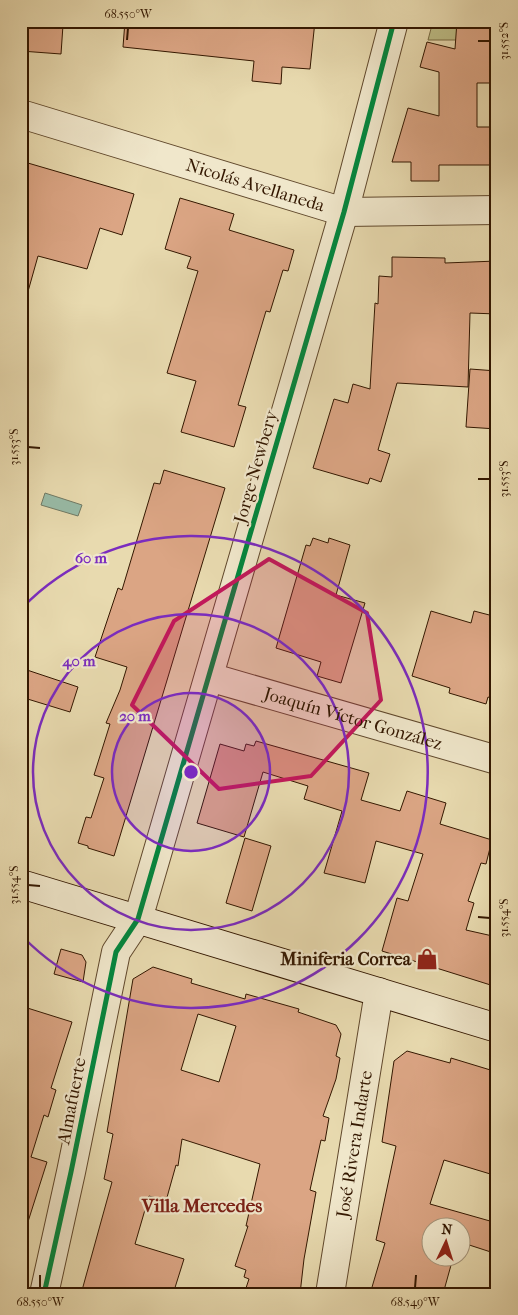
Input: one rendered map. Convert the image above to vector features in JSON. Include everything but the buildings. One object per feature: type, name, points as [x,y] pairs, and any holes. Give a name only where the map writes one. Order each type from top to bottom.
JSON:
[{"type":"street","name":"Jorge Newbery","points":[[138,919],[344,212],[394,21]]},
{"type":"street","name":"Nicolás Avellaneda","points":[[21,114],[344,212],[497,210]]},
{"type":"street","name":"Joaquín Víctor González","points":[[209,678],[497,760]]},
{"type":"street","points":[[21,884],[497,1028]]},
{"type":"street","name":"Almafuerte","points":[[44,1294],[116,952],[138,919]]},
{"type":"street","name":"José Rivera Indarte","points":[[330,1294],[379,992]]},
{"type":"highlighted area","points":[[269,559],[367,613],[381,700],[311,776],[219,789],[132,705],[174,621]]},
{"type":"green space","points":[[433,21],[497,21],[497,40],[428,40]]},
{"type":"shaded area","points":[[45,493],[82,505],[78,516],[41,505]]},
{"type":"cycle path","points":[[44,1294],[116,952],[138,919],[344,212],[394,21]]},
{"type":"place","name":"Miniferia Correa","points":[[427,959]]},
{"type":"district","name":"Villa Mercedes","points":[[202,1206]]}]
